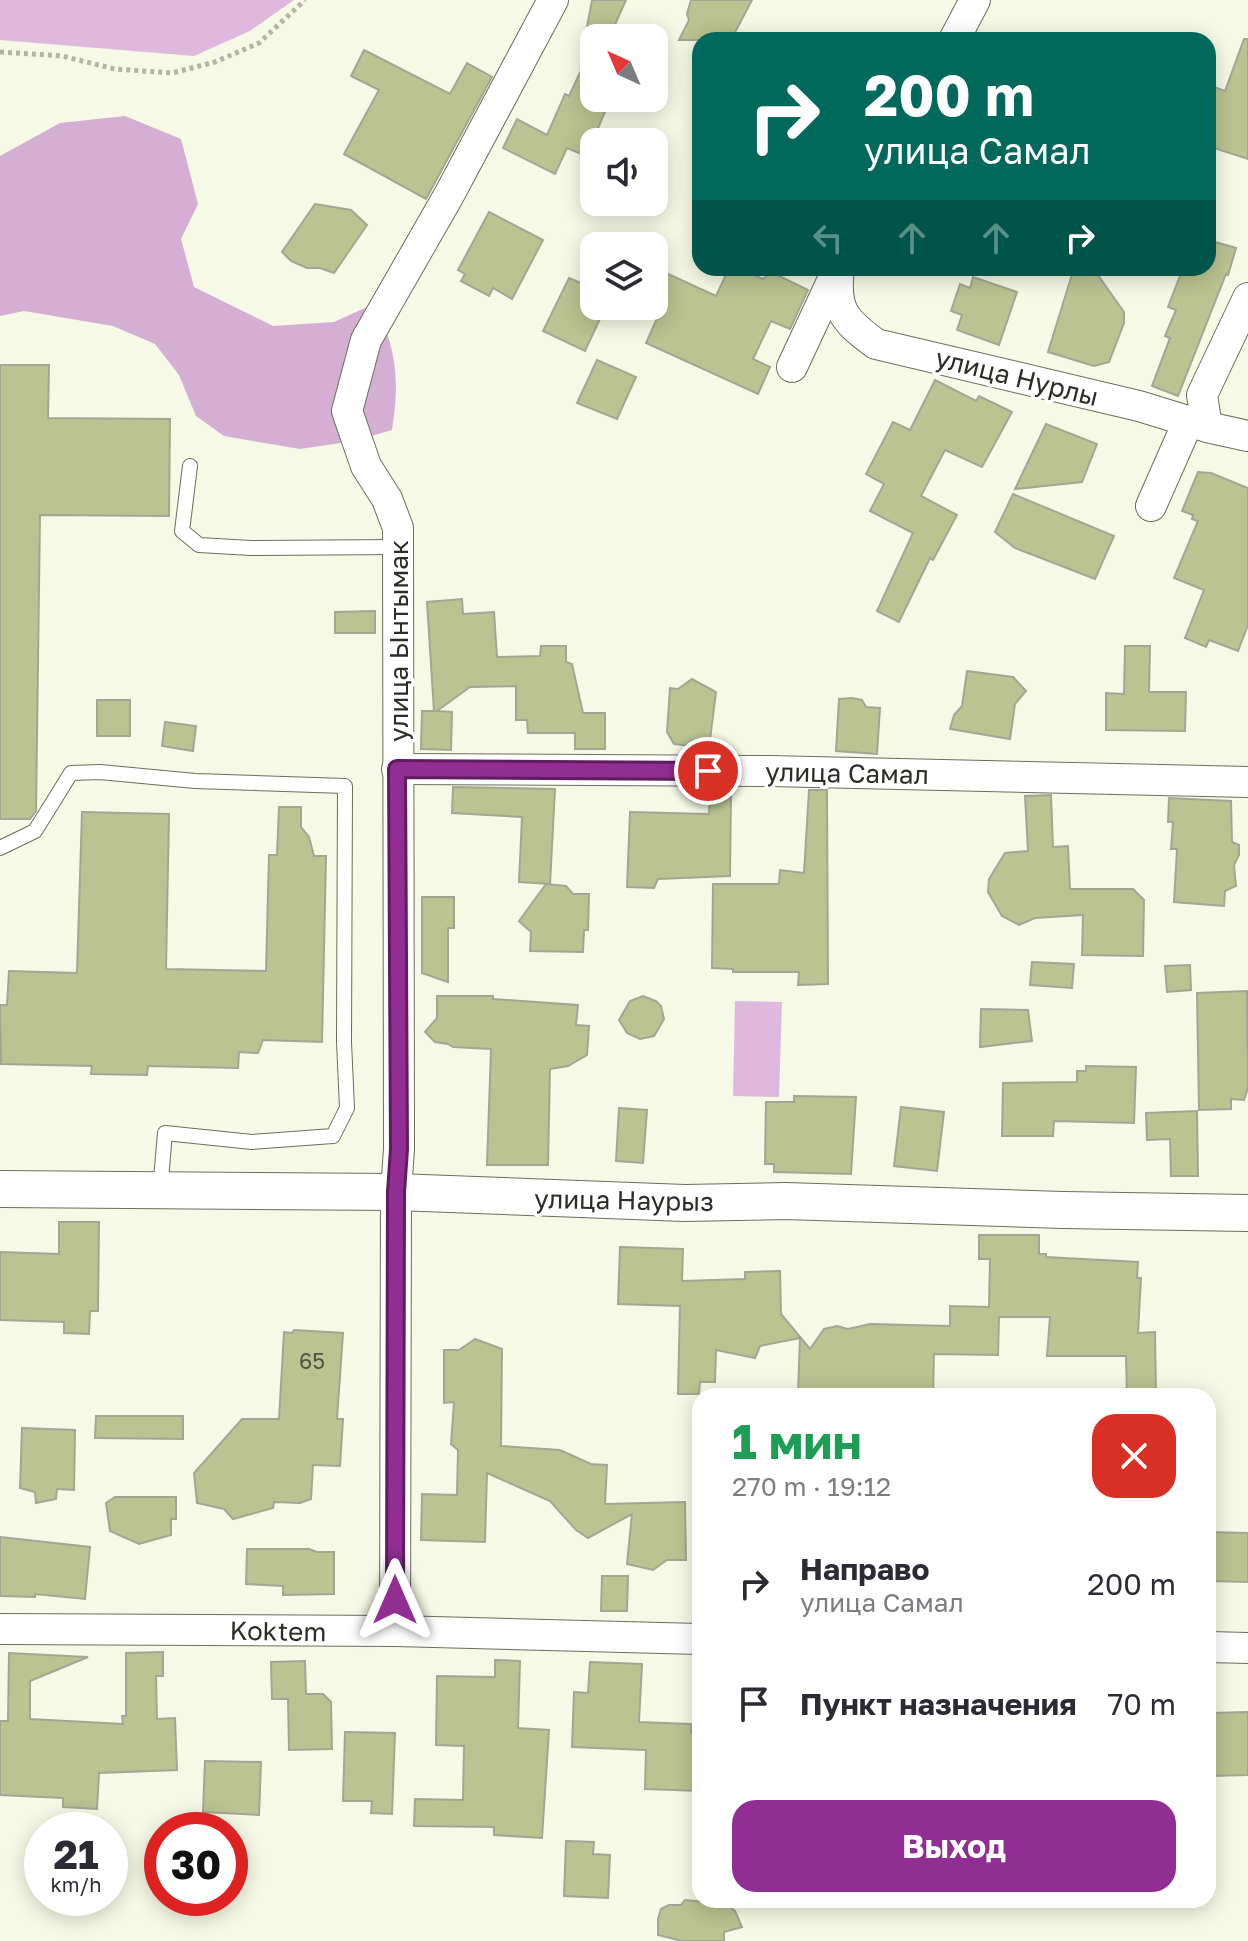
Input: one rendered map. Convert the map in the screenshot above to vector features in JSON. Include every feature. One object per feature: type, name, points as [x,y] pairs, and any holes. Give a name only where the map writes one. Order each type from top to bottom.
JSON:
[{"type":"street","name":"улица Ынтымак","points":[[395,1631],[396,1192],[399,1149],[398,528],[387,499],[366,466],[347,411],[366,340],[449,195],[553,0]]},
{"type":"street","points":[[958,32],[975,0]]},
{"type":"street","points":[[792,367],[835,276]]},
{"type":"street","name":"улица Нурлы","points":[[839,276],[838,304],[856,330],[876,344],[1139,406],[1248,436]]},
{"type":"street","points":[[1151,506],[1198,424],[1202,395],[1248,298]]},
{"type":"street","name":"улица Самал","points":[[397,769],[786,771],[1248,782]]},
{"type":"street","name":"улица Наурыз","points":[[0,1189],[396,1192],[685,1203],[786,1201],[1248,1213]]},
{"type":"street","name":"Koktem","points":[[0,1629],[395,1631],[692,1639]]},
{"type":"street","points":[[1216,1647],[1248,1648]]},
{"type":"lane","points":[[190,466],[182,531],[199,545],[251,548],[398,547]]},
{"type":"lane","points":[[0,848],[35,831],[71,773],[345,786],[344,1042],[347,1108],[333,1136],[252,1142],[165,1133],[160,1191]]},
{"type":"path","points":[[0,52],[62,56],[115,69],[172,73],[215,62],[259,43],[305,0]]},
{"type":"shaded area","points":[[0,0],[294,0],[250,31],[194,56],[0,40]]},
{"type":"shaded area","points":[[125,116],[181,139],[198,204],[181,239],[194,287],[273,326],[334,322],[376,303],[392,351],[396,380],[392,430],[354,441],[300,449],[224,436],[196,416],[179,375],[155,344],[113,326],[24,311],[0,316],[0,156],[60,123]]},
{"type":"shaded area","points":[[735,1001],[782,1002],[779,1097],[733,1096]]},
{"type":"building","points":[[592,0],[626,0],[615,24],[588,24]]},
{"type":"building","points":[[691,0],[752,0],[735,32],[692,32],[692,40],[679,40],[689,20],[687,14]]},
{"type":"building","points":[[1244,39],[1248,39],[1248,159],[1216,149],[1216,88],[1225,91]]},
{"type":"building","points":[[364,50],[450,94],[467,63],[492,77],[426,199],[344,154],[379,90],[351,76]]},
{"type":"building","points":[[580,73],[580,112],[605,112],[598,128],[580,128],[580,153],[567,148],[555,174],[503,148],[517,119],[547,135],[565,94],[569,96]]},
{"type":"building","points":[[315,204],[351,210],[367,225],[334,273],[307,268],[291,261],[282,252]]},
{"type":"building","points":[[489,212],[543,240],[512,299],[493,288],[489,296],[461,281],[465,274],[458,270]]},
{"type":"building","points":[[1216,242],[1236,248],[1228,275],[1178,396],[1152,386],[1170,338],[1165,336],[1176,310],[1168,307],[1180,276],[1216,276]]},
{"type":"building","points":[[668,274],[716,296],[725,276],[756,276],[763,279],[779,276],[808,290],[790,329],[771,321],[753,359],[770,367],[758,394],[646,343],[656,320],[668,320]]},
{"type":"building","points":[[1072,276],[1099,276],[1124,312],[1124,323],[1109,362],[1094,366],[1048,352]]},
{"type":"building","points":[[973,277],[1017,292],[999,345],[957,330],[962,315],[951,311],[960,284],[970,288]]},
{"type":"building","points":[[569,278],[580,283],[580,320],[599,320],[585,351],[543,331]]},
{"type":"building","points":[[597,360],[636,377],[617,419],[577,403]]},
{"type":"building","points":[[0,365],[49,365],[48,418],[170,419],[169,516],[40,515],[36,811],[30,819],[0,819]]},
{"type":"building","points":[[935,380],[976,401],[979,396],[1012,412],[982,467],[945,450],[921,496],[957,515],[933,560],[930,558],[899,622],[877,611],[913,533],[870,511],[884,484],[866,474],[893,422],[910,430]]},
{"type":"building","points":[[1046,424],[1097,444],[1082,482],[1015,489]]},
{"type":"building","points":[[1198,472],[1211,473],[1248,488],[1248,625],[1238,651],[1209,640],[1206,647],[1185,638],[1204,590],[1174,578],[1198,521],[1192,519],[1193,515],[1182,511]]},
{"type":"building","points":[[1013,494],[1114,536],[1095,579],[1015,548],[995,532]]},
{"type":"building","points":[[462,599],[463,614],[494,612],[497,657],[540,656],[541,646],[566,646],[566,662],[572,664],[583,713],[605,713],[605,749],[575,749],[575,733],[528,733],[527,720],[516,720],[516,686],[470,687],[437,711],[452,712],[451,750],[421,749],[422,711],[434,711],[427,602]]},
{"type":"building","points":[[375,611],[375,633],[335,633],[335,612]]},
{"type":"building","points":[[1125,646],[1150,646],[1149,692],[1186,692],[1185,731],[1106,730],[1106,693],[1124,694]]},
{"type":"building","points":[[967,671],[1013,677],[1026,691],[1015,704],[1010,739],[950,729],[954,715],[962,706]]},
{"type":"building","points":[[692,679],[716,692],[709,748],[674,744],[667,732],[670,688],[678,689]]},
{"type":"building","points":[[839,699],[862,700],[866,707],[880,708],[877,754],[836,751]]},
{"type":"building","points":[[97,700],[130,700],[130,736],[97,736]]},
{"type":"building","points":[[165,722],[196,726],[193,751],[162,746]]},
{"type":"building","points":[[453,787],[555,789],[550,884],[519,882],[522,817],[452,813]]},
{"type":"building","points":[[809,790],[827,790],[828,984],[798,985],[799,972],[733,972],[733,969],[712,968],[713,884],[779,884],[780,870],[804,873]]},
{"type":"building","points":[[710,791],[731,792],[730,876],[658,879],[654,888],[627,887],[630,812],[709,814]]},
{"type":"building","points":[[1051,795],[1053,847],[1068,846],[1070,889],[1133,889],[1144,900],[1143,956],[1082,955],[1083,915],[1035,918],[1019,925],[1002,916],[988,892],[989,879],[1005,853],[1028,851],[1025,796]]},
{"type":"building","points":[[1169,798],[1231,801],[1232,842],[1239,845],[1239,855],[1234,865],[1236,886],[1225,891],[1224,906],[1174,902],[1177,849],[1171,849],[1173,822],[1168,822]]},
{"type":"building","points":[[279,807],[301,807],[301,827],[309,837],[314,856],[326,856],[322,1042],[263,1040],[258,1053],[239,1052],[238,1068],[148,1066],[147,1075],[91,1074],[92,1066],[1,1064],[0,1005],[7,1005],[9,971],[77,973],[82,812],[169,814],[166,969],[266,971],[269,855],[277,855]]},
{"type":"building","points":[[546,884],[566,886],[573,894],[589,894],[588,930],[584,930],[583,952],[530,951],[531,932],[519,921]]},
{"type":"building","points":[[422,897],[454,897],[454,928],[448,928],[448,982],[422,973]]},
{"type":"building","points":[[1032,962],[1074,964],[1072,988],[1030,985]]},
{"type":"building","points":[[1190,965],[1191,990],[1167,992],[1165,966]]},
{"type":"building","points":[[1247,991],[1248,1088],[1244,1100],[1231,1099],[1231,1109],[1199,1110],[1197,993]]},
{"type":"building","points":[[437,996],[493,996],[493,999],[578,1005],[576,1025],[589,1026],[587,1055],[568,1066],[550,1069],[548,1165],[487,1165],[491,1049],[453,1047],[435,1042],[425,1032],[437,1018]]},
{"type":"building","points":[[643,996],[661,1006],[664,1019],[654,1036],[640,1039],[627,1033],[619,1020],[630,1001]]},
{"type":"building","points":[[981,1009],[1028,1010],[1032,1041],[980,1047]]},
{"type":"building","points":[[1086,1066],[1136,1067],[1134,1123],[1054,1121],[1053,1136],[1002,1136],[1003,1083],[1077,1082],[1077,1071],[1086,1071]]},
{"type":"building","points":[[794,1096],[856,1097],[851,1174],[774,1172],[774,1164],[765,1164],[766,1102],[794,1102]]},
{"type":"building","points":[[901,1107],[944,1112],[937,1171],[894,1166]]},
{"type":"building","points":[[619,1108],[647,1110],[643,1163],[616,1161]]},
{"type":"building","points":[[1197,1111],[1198,1176],[1171,1176],[1170,1139],[1147,1140],[1146,1113]]},
{"type":"building","points":[[59,1222],[99,1222],[98,1311],[90,1311],[89,1334],[64,1333],[64,1322],[0,1320],[0,1252],[59,1254]]},
{"type":"building","points":[[979,1235],[1039,1235],[1039,1254],[1046,1254],[1046,1257],[1138,1262],[1137,1278],[1141,1278],[1138,1333],[1155,1332],[1156,1388],[1127,1388],[1126,1356],[1047,1356],[1050,1317],[999,1317],[998,1355],[934,1354],[933,1388],[798,1388],[800,1338],[760,1346],[755,1358],[716,1350],[715,1382],[700,1382],[700,1388],[692,1388],[692,1394],[678,1394],[680,1306],[618,1304],[620,1247],[683,1249],[682,1281],[745,1279],[745,1272],[780,1271],[781,1314],[810,1349],[824,1329],[837,1326],[848,1329],[870,1324],[950,1326],[950,1306],[989,1307],[990,1259],[979,1259]]},
{"type":"building","points":[[294,1330],[343,1333],[337,1419],[343,1419],[340,1466],[313,1465],[311,1499],[300,1503],[274,1502],[273,1508],[233,1519],[224,1509],[197,1503],[194,1473],[242,1419],[279,1419],[284,1332],[292,1333]]},
{"type":"building","points":[[475,1339],[502,1349],[501,1446],[560,1450],[591,1464],[607,1465],[605,1504],[685,1502],[686,1560],[667,1560],[653,1570],[627,1564],[632,1514],[588,1538],[576,1530],[550,1501],[487,1473],[485,1542],[421,1540],[422,1494],[457,1495],[458,1450],[451,1444],[454,1402],[444,1403],[444,1350],[459,1350]]},
{"type":"building","points":[[96,1416],[183,1416],[183,1439],[95,1438]]},
{"type":"building","points":[[22,1428],[75,1430],[74,1490],[57,1489],[56,1499],[36,1503],[35,1492],[20,1488]]},
{"type":"building","points":[[115,1497],[176,1497],[176,1519],[171,1519],[171,1535],[139,1544],[110,1531],[106,1503]]},
{"type":"building","points":[[1216,1532],[1248,1533],[1248,1582],[1216,1581]]},
{"type":"building","points":[[0,1537],[90,1547],[85,1599],[35,1594],[35,1597],[0,1596]]},
{"type":"building","points":[[247,1549],[334,1552],[334,1594],[283,1595],[283,1586],[246,1584]]},
{"type":"building","points":[[602,1576],[628,1576],[627,1611],[601,1611]]},
{"type":"building","points":[[163,1652],[163,1676],[156,1676],[157,1719],[175,1718],[177,1770],[99,1773],[97,1809],[63,1807],[63,1798],[0,1795],[0,1721],[8,1721],[9,1653],[88,1657],[30,1681],[30,1719],[123,1724],[122,1716],[126,1716],[126,1653]]},
{"type":"building","points":[[495,1660],[520,1661],[518,1728],[549,1730],[542,1838],[494,1835],[494,1827],[414,1826],[415,1799],[463,1800],[464,1746],[436,1745],[437,1676],[495,1677]]},
{"type":"building","points":[[305,1661],[306,1694],[323,1694],[331,1702],[332,1749],[289,1750],[288,1699],[272,1699],[271,1662]]},
{"type":"building","points":[[590,1662],[642,1664],[639,1722],[691,1724],[692,1791],[645,1789],[646,1750],[572,1747],[574,1692],[588,1693]]},
{"type":"building","points":[[1248,1712],[1248,1775],[1216,1776],[1216,1713]]},
{"type":"building","points":[[345,1732],[395,1733],[392,1814],[371,1813],[372,1801],[343,1801]]},
{"type":"building","points":[[205,1761],[261,1762],[259,1815],[248,1812],[203,1812]]},
{"type":"building","points":[[566,1841],[594,1842],[593,1854],[610,1855],[608,1898],[564,1896]]},
{"type":"building","points":[[685,1900],[692,1901],[692,1908],[731,1908],[742,1927],[724,1932],[724,1941],[682,1941],[658,1935],[661,1909],[681,1905]]},
{"type":"route","points":[[395,1600],[396,1192],[399,1149],[397,769],[708,771]]}]
